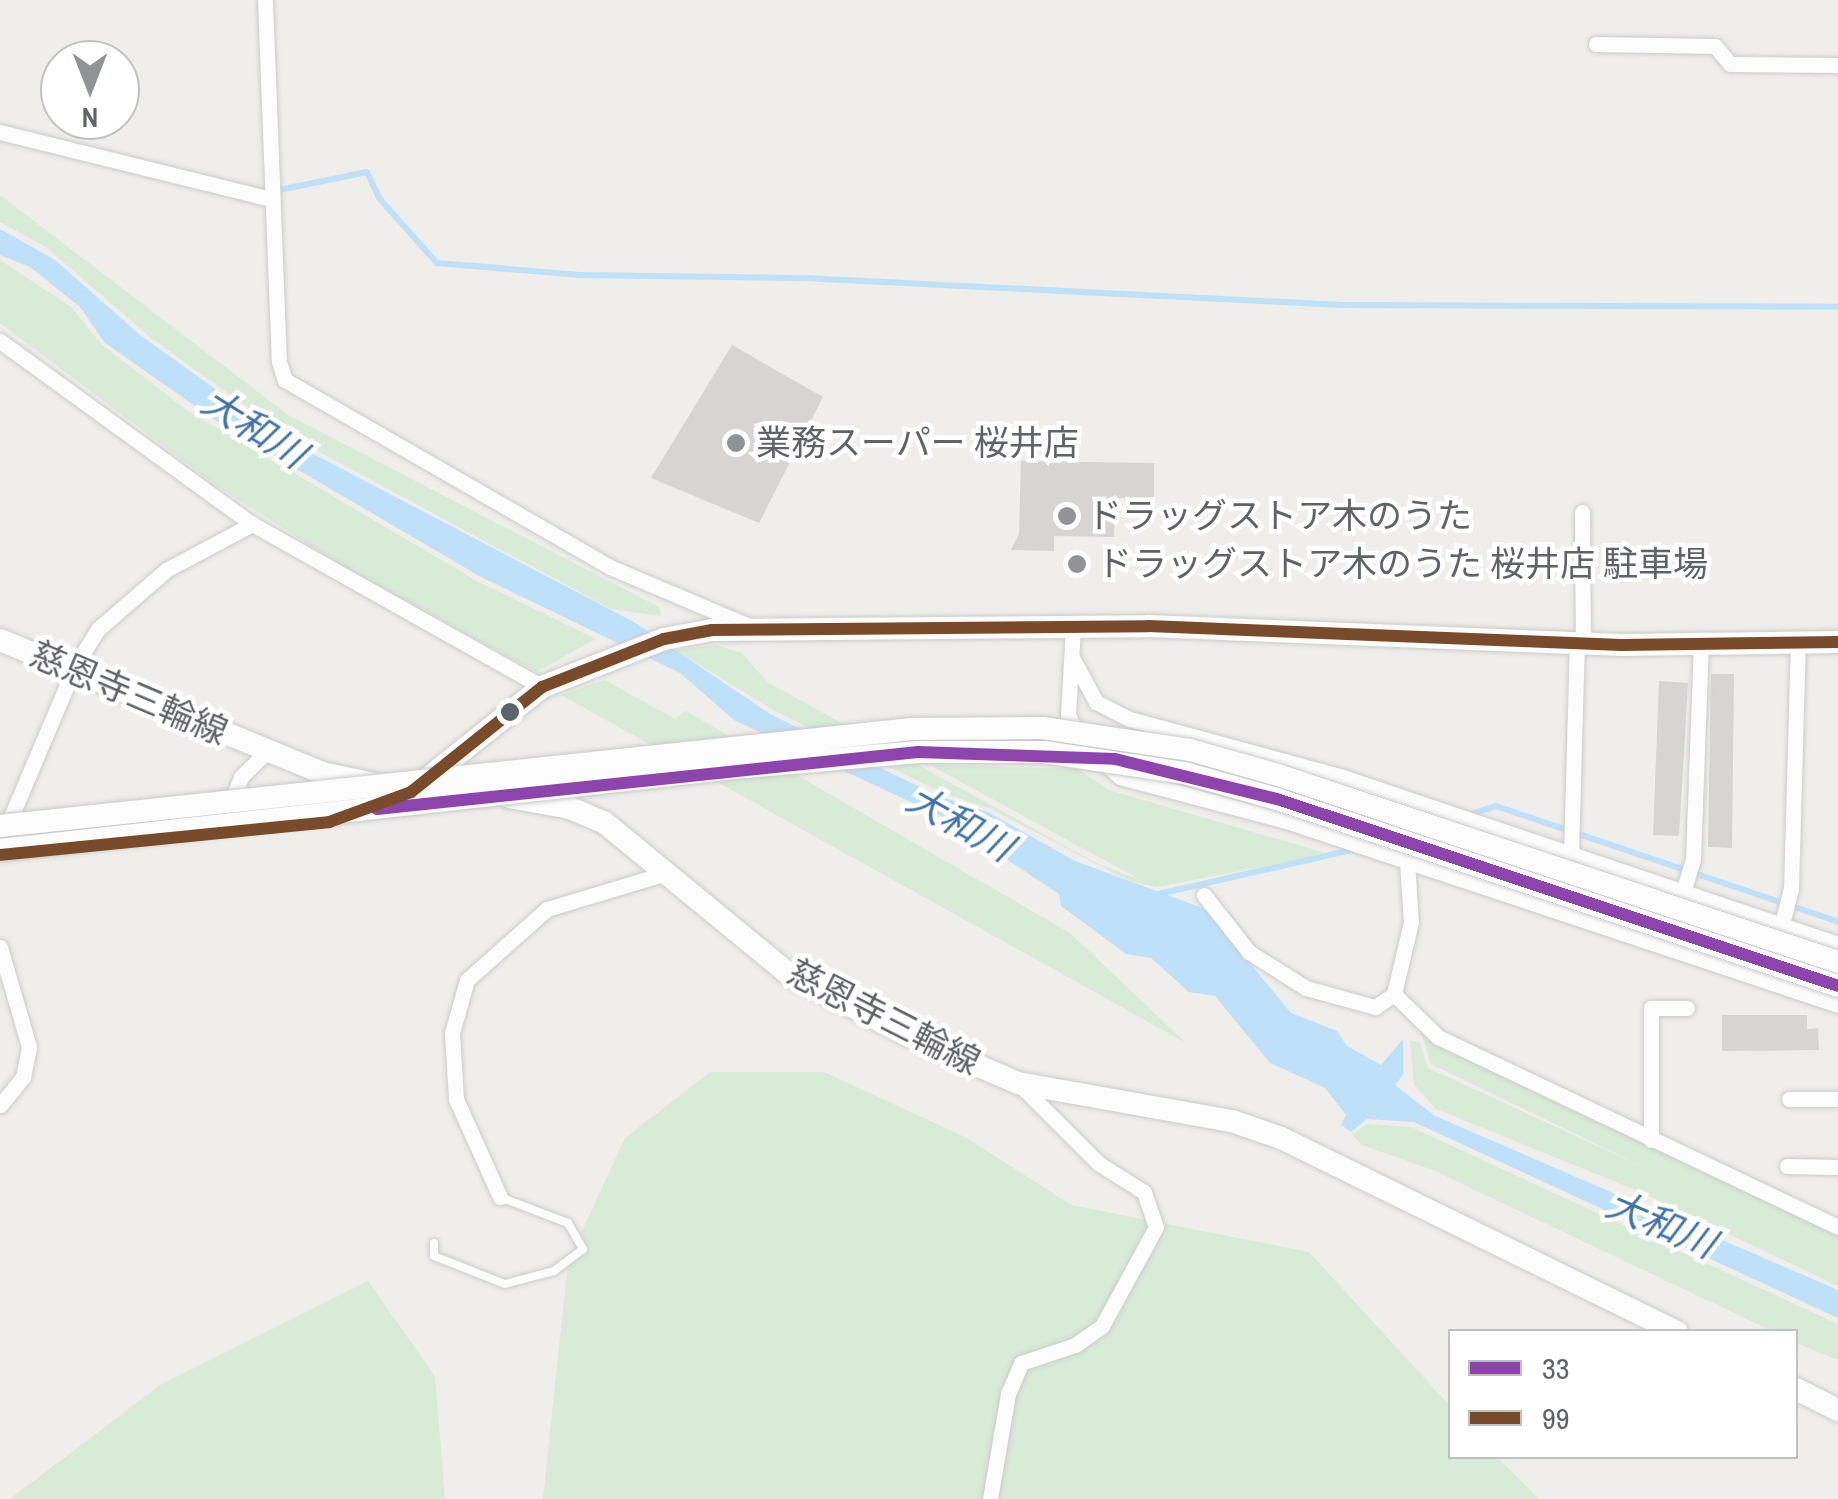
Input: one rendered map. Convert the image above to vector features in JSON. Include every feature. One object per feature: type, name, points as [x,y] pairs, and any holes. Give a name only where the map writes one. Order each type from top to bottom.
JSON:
[{"type":"main road","points":[[411,792],[542,688],[664,639],[752,627],[1074,627],[1580,643],[1838,642]]},
{"type":"main road","name":"慈恩寺三輪線","points":[[0,640],[75,666],[322,773],[411,792],[465,792],[570,808],[605,824],[790,975],[1018,1083],[1232,1120],[1281,1138],[1671,1329]]},
{"type":"main road","points":[[3,821],[912,729],[1043,728],[1190,750],[1281,776],[1838,962]]},
{"type":"main road","points":[[0,850],[744,767],[918,752],[1044,752],[1185,773],[1277,799],[1838,986]]},
{"type":"main road","points":[[1798,1390],[1832,1402]]},
{"type":"street","points":[[265,0],[279,362],[296,392],[610,567],[752,627]]},
{"type":"street","points":[[1596,44],[1715,46],[1730,64],[1838,65]]},
{"type":"street","points":[[0,132],[270,191]]},
{"type":"street","points":[[0,341],[252,524],[542,688]]},
{"type":"street","points":[[1570,854],[1582,512]]},
{"type":"street","points":[[252,524],[166,570],[98,629],[75,666],[3,821],[0,850],[329,822],[411,792]]},
{"type":"street","points":[[1074,627],[1068,714],[1081,742],[1120,777],[1212,798],[1838,1005]]},
{"type":"street","points":[[1782,924],[1791,890],[1798,642]]},
{"type":"street","points":[[1683,892],[1693,859],[1702,643]]},
{"type":"street","points":[[1072,658],[1085,689],[1119,714],[1340,776],[1838,944]]},
{"type":"street","points":[[3,821],[233,797],[241,776],[267,751]]},
{"type":"street","points":[[1204,895],[1249,952],[1306,988],[1375,1007],[1394,994],[1411,922],[1408,862]]},
{"type":"street","points":[[500,1198],[456,1099],[452,1033],[467,980],[547,908],[667,873]]},
{"type":"street","points":[[0,948],[29,1047],[23,1077],[0,1105]]},
{"type":"street","points":[[1394,994],[1438,1037],[1838,1226]]},
{"type":"street","points":[[1651,1140],[1651,1008],[1687,1008]]},
{"type":"street","points":[[990,1499],[1008,1394],[1021,1363],[1075,1345],[1102,1326],[1156,1227],[1144,1192],[1098,1163],[1018,1083]]},
{"type":"street","points":[[1789,1099],[1838,1099]]},
{"type":"street","points":[[1788,1166],[1838,1166]]},
{"type":"lane","points":[[434,1243],[434,1256],[504,1284],[554,1271],[582,1249],[568,1223],[500,1198]]},
{"type":"green space","points":[[0,195],[288,415],[659,607],[661,616],[611,609],[282,432],[151,338],[46,247],[0,222]]},
{"type":"green space","points":[[0,260],[71,307],[101,344],[188,411],[477,581],[596,639],[536,672],[358,576],[217,486],[0,323]]},
{"type":"green space","points":[[716,645],[742,653],[767,682],[1098,864],[1139,879],[930,765],[1078,769],[1109,790],[1329,854],[1157,887],[1129,881],[991,809],[943,793],[775,711],[675,650]]},
{"type":"green space","points":[[605,680],[675,719],[686,711],[1070,933],[1186,1043],[561,695]]},
{"type":"green space","points":[[1418,1023],[1838,1232],[1838,1286],[1636,1190],[1436,1109],[1414,1084],[1410,1040],[1420,1043],[1428,1068],[1652,1171],[1431,1064]]},
{"type":"green space","points":[[710,1072],[824,1072],[967,1138],[1071,1205],[1309,1252],[1448,1404],[1448,1459],[1499,1459],[1539,1499],[543,1499],[568,1261],[625,1138]]},
{"type":"green space","points":[[1367,1124],[1411,1127],[1838,1324],[1838,1360],[1798,1344],[1798,1329],[1768,1329],[1435,1171],[1362,1145],[1352,1135]]},
{"type":"green space","points":[[368,1281],[435,1376],[445,1499],[10,1499],[160,1385]]},
{"type":"water","name":"大和川","points":[[0,229],[55,260],[140,335],[285,439],[634,622],[770,714],[936,795],[988,812],[1075,861],[1205,909],[1291,1013],[1337,1031],[1347,1046],[1381,1065],[1403,1039],[1403,1075],[1395,1085],[1435,1116],[1838,1290],[1838,1318],[1414,1122],[1367,1119],[1351,1132],[1341,1125],[1346,1115],[1325,1088],[1270,1063],[1215,996],[1189,992],[1151,958],[1126,954],[1061,906],[1059,894],[941,816],[734,720],[680,673],[481,577],[225,427],[105,343],[80,307],[30,267],[0,255]]},
{"type":"building","name":"業務スーパー 桜井店","points":[[732,345],[823,397],[759,523],[651,478]]},
{"type":"building","name":"ドラッグストア木のうた","points":[[1021,461],[1154,463],[1154,498],[1115,498],[1114,537],[1054,536],[1054,551],[1011,550],[1019,534]]},
{"type":"building","points":[[1711,674],[1734,674],[1732,848],[1708,847]]},
{"type":"building","points":[[1659,681],[1688,683],[1679,836],[1653,835]]},
{"type":"building","points":[[1722,1015],[1807,1015],[1807,1029],[1818,1028],[1819,1050],[1722,1051]]},
{"type":"waterway","points":[[274,191],[367,172],[379,198],[437,263],[579,275],[804,278],[1342,305],[1838,307]]},
{"type":"waterway","points":[[1468,815],[1496,806],[1838,922]]},
{"type":"waterway","points":[[1154,895],[1356,849]]},
{"type":"transit line","name":"99","points":[[0,855],[329,822],[411,792],[542,687],[664,639],[712,630],[1148,626],[1622,645],[1838,642]]},
{"type":"transit line","name":"33","points":[[377,809],[918,752],[1115,759],[1277,799],[1838,986]]},
{"type":"place","name":"業務スーパー 桜井店","points":[[736,443]]},
{"type":"place","name":"ドラッグストア木のうた","points":[[1067,516]]},
{"type":"place","name":"ドラッグストア木のうた 桜井店 駐車場","points":[[1077,564]]}]
